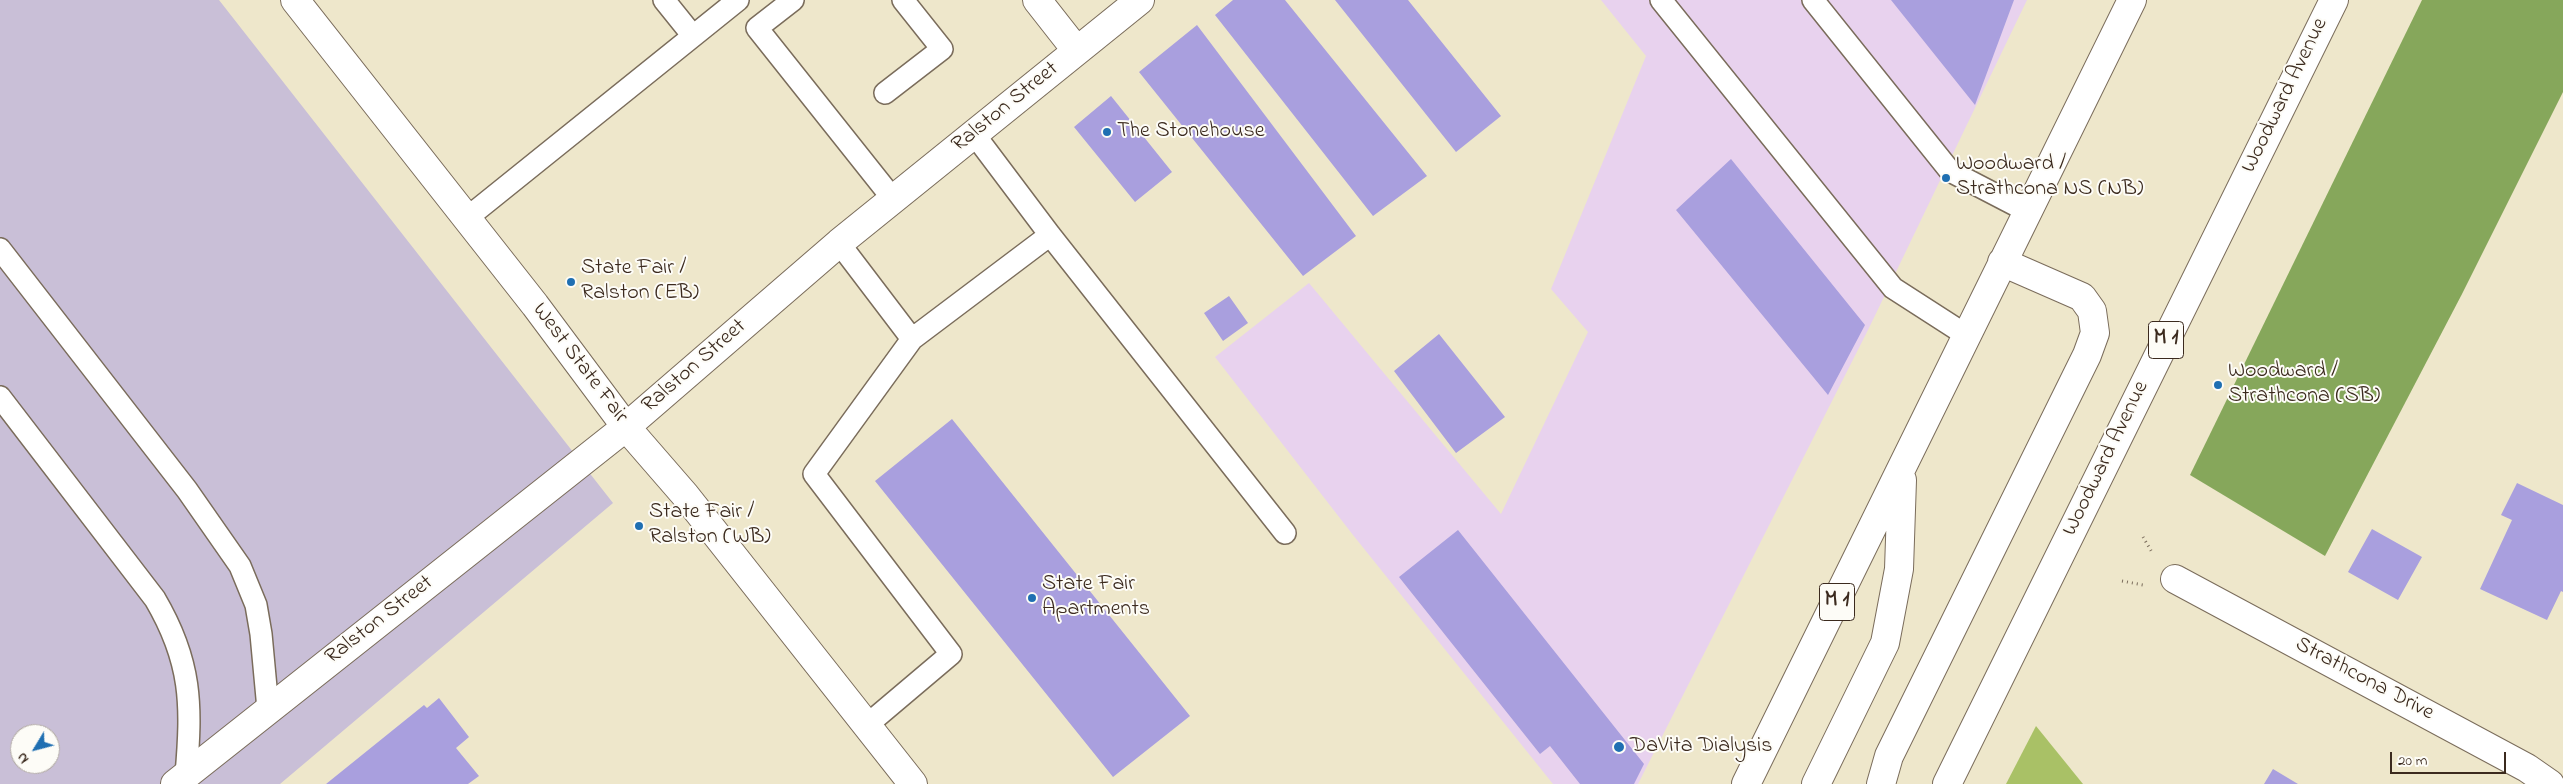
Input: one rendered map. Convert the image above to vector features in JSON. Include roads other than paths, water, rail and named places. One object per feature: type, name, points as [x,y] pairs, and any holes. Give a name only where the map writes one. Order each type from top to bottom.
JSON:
[{"type":"street","name":"West State Fair","points":[[295,0],[467,218],[626,427],[685,495],[914,784]]},
{"type":"street","points":[[1037,0],[1077,51]]},
{"type":"street","name":"Ralston Street","points":[[180,780],[626,427],[839,243],[1140,0]]},
{"type":"street","name":"M 1","points":[[1746,784],[1902,471],[2026,212],[2132,0]]},
{"type":"street","name":"Woodward Avenue","points":[[1947,784],[2334,0]]},
{"type":"street","points":[[1881,784],[1889,756],[2083,363],[2095,333],[2092,311],[2082,297],[2002,262]]},
{"type":"street","points":[[1816,784],[1885,643],[1899,569],[1902,471]]},
{"type":"street","name":"Strathcona Drive","points":[[2175,579],[2554,781]]},
{"type":"lane","points":[[664,0],[693,36]]},
{"type":"lane","points":[[467,218],[738,0]]},
{"type":"lane","points":[[792,0],[757,28],[893,199]]},
{"type":"lane","points":[[885,93],[942,48],[903,0]]},
{"type":"lane","points":[[1661,0],[1893,288],[1966,335]]},
{"type":"lane","points":[[1813,0],[1950,171],[2026,212]]},
{"type":"lane","points":[[974,134],[1050,234],[1285,533]]},
{"type":"lane","points":[[867,725],[951,654],[814,474],[912,339],[1050,234]]},
{"type":"lane","points":[[839,243],[912,339]]},
{"type":"lane","points":[[0,249],[181,483],[215,528],[240,566],[256,605],[261,634],[268,709]]},
{"type":"lane","points":[[0,397],[155,599],[169,623],[180,652],[188,685],[191,720],[180,780]]},
{"type":"place","name":"The Stonehouse","points":[[1107,132]]},
{"type":"place","name":"Woodward / Strathcona NS (NB)","points":[[1946,178]]},
{"type":"place","name":"State Fair / Ralston (EB)","points":[[571,282]]},
{"type":"place","name":"Woodward / Strathcona (SB)","points":[[2218,385]]},
{"type":"place","name":"State Fair / Ralston (WB)","points":[[639,526]]},
{"type":"place","name":"State Fair Apartments","points":[[1032,598]]},
{"type":"place","name":"DaVita Dialysis","points":[[1619,747]]}]
